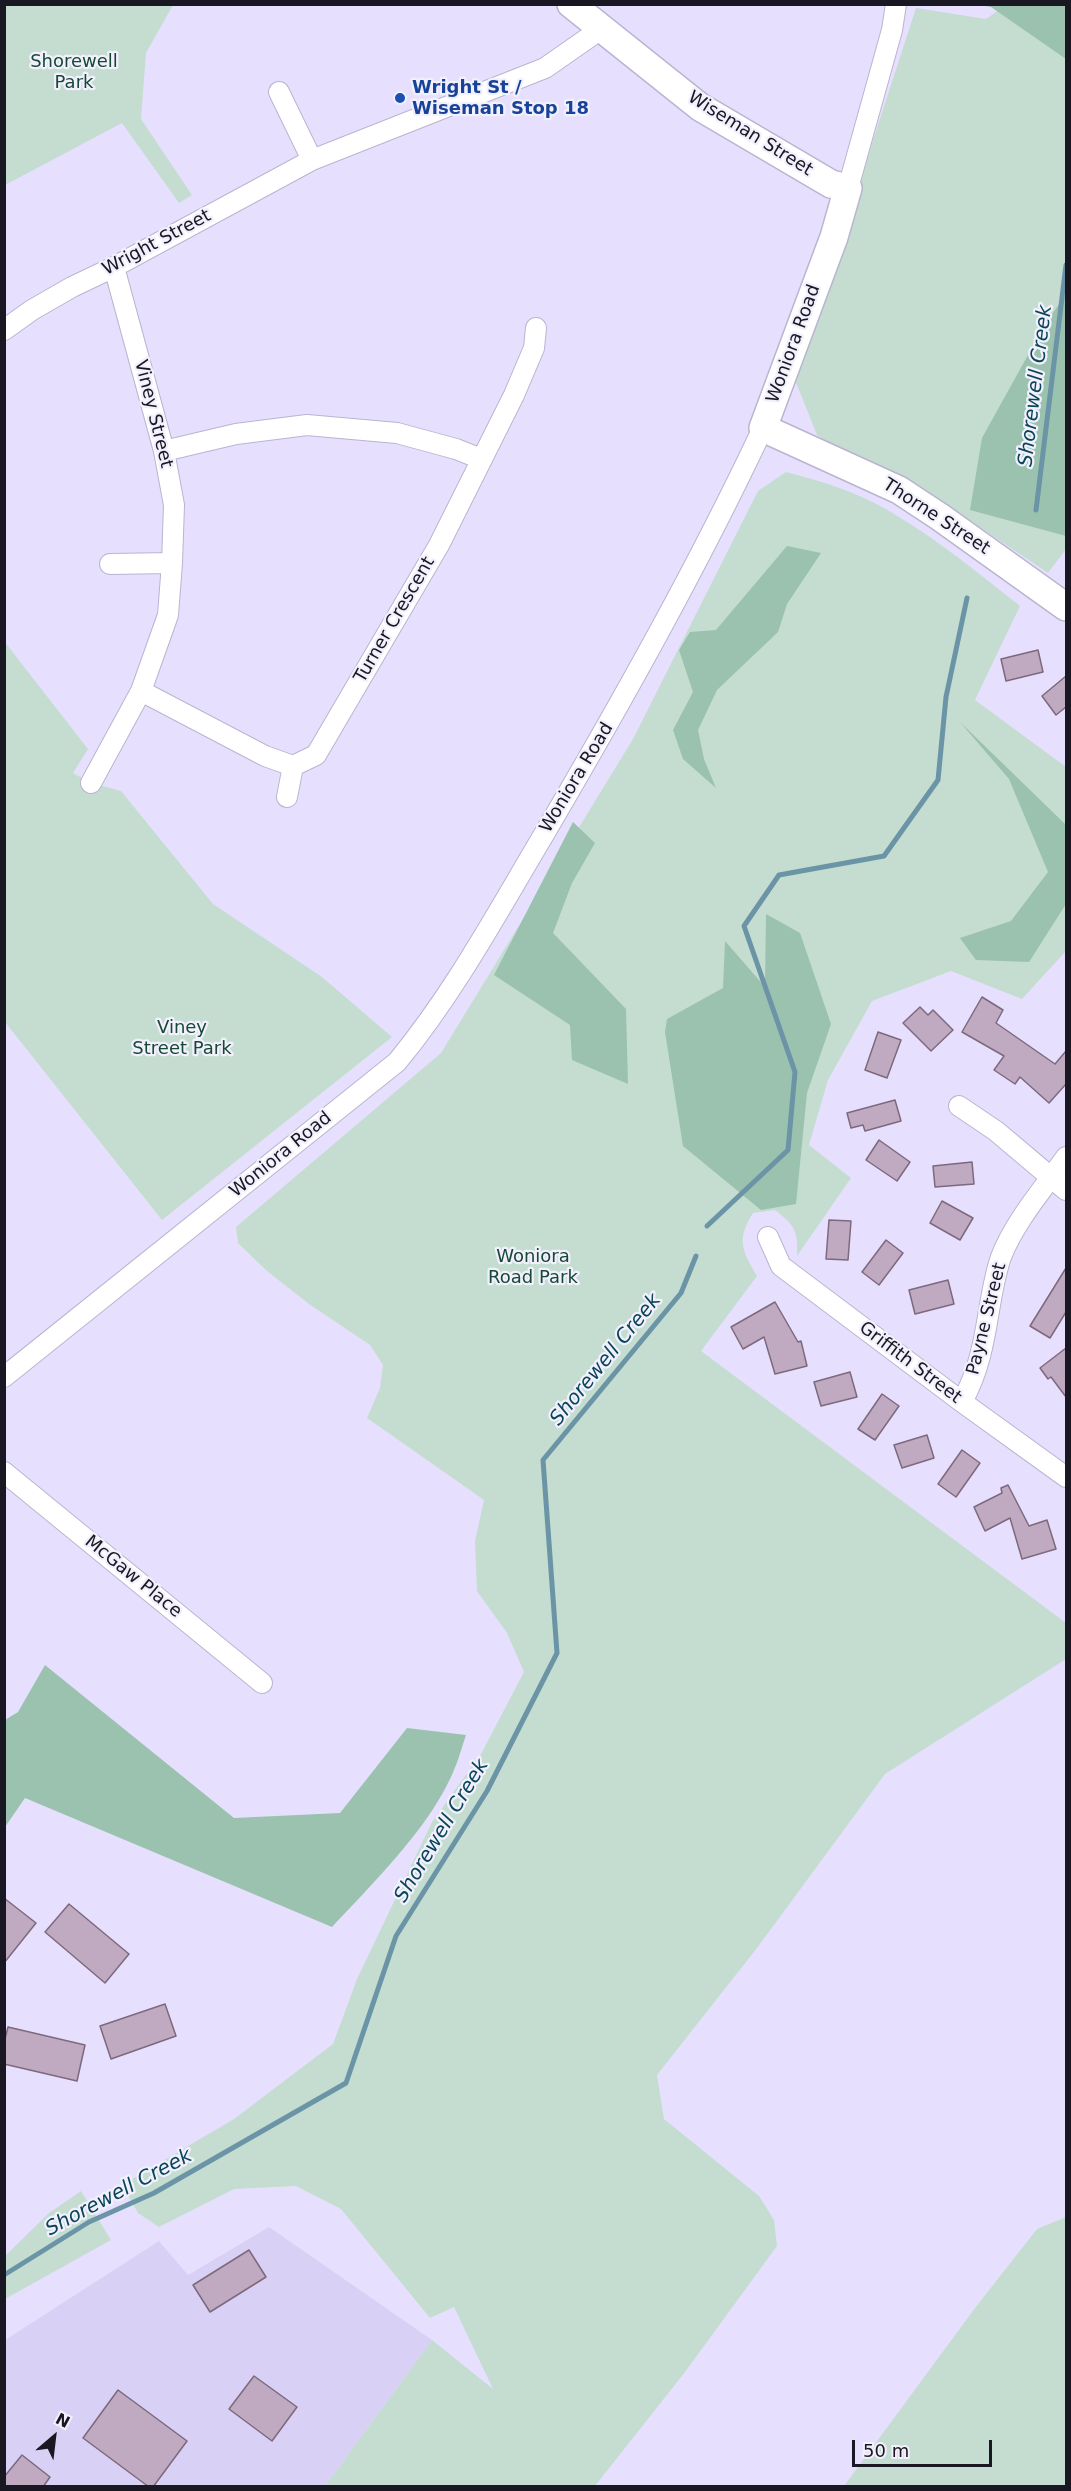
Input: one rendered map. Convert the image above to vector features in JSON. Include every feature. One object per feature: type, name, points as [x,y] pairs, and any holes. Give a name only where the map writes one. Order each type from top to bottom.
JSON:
[{"type":"street","name":"Wiseman Street","points":[[571,4],[700,106],[831,184],[848,188]]},
{"type":"street","name":"Woniora Road","points":[[4,1377],[397,1062],[460,976],[614,716],[717,527],[763,428],[834,237],[896,4]]},
{"type":"street","name":"Wright Street","points":[[4,330],[72,286],[114,267],[312,160],[545,68],[601,29]]},
{"type":"street","points":[[279,92],[312,160]]},
{"type":"street","name":"Viney Street","points":[[91,783],[141,691],[168,615],[172,563],[174,505],[164,451],[114,267]]},
{"type":"street","name":"Turner Crescent","points":[[293,766],[316,755],[439,544],[514,395],[534,348],[536,328]]},
{"type":"street","points":[[164,451],[236,434],[307,425],[397,433],[456,449],[481,459]]},
{"type":"street","name":"Thorne Street","points":[[763,428],[899,490],[1066,607]]},
{"type":"street","points":[[110,564],[172,563]]},
{"type":"street","points":[[141,691],[265,756],[293,766],[287,797]]},
{"type":"street","points":[[959,1107],[996,1131],[1059,1183]]},
{"type":"street","name":"Payne Street","points":[[962,1402],[974,1378],[981,1354],[991,1295],[1002,1256],[1023,1216],[1059,1183],[1066,1157]]},
{"type":"street","name":"Griffith Street","points":[[768,1237],[781,1266],[1066,1477]]},
{"type":"street","name":"McGaw Place","points":[[4,1472],[262,1683]]},
{"type":"shaded area","points":[[269,2227],[432,2340],[325,2486],[5,2486],[5,2340],[159,2241],[188,2275]]},
{"type":"green space","name":"Shorewell Park","points":[[5,4],[173,5],[146,53],[141,119],[192,195],[179,203],[122,123],[5,185]]},
{"type":"green space","points":[[980,5],[1066,5],[1066,59],[991,7]]},
{"type":"green space","points":[[1006,5],[1066,5],[1066,549],[1048,573],[953,509],[940,517],[817,435],[795,380],[916,8],[986,19]]},
{"type":"green space","points":[[1066,294],[1066,536],[970,510],[982,438],[1044,326]]},
{"type":"green space","name":"Woniora Road Park","points":[[786,472],[839,488],[889,511],[940,544],[1020,606],[975,700],[1066,767],[1066,951],[1022,999],[951,971],[872,1001],[828,1080],[809,1145],[851,1178],[797,1256],[796,1234],[787,1220],[775,1210],[753,1213],[744,1231],[743,1245],[757,1276],[701,1351],[1066,1623],[1066,1659],[885,1774],[757,1948],[657,2075],[664,2119],[759,2196],[774,2220],[777,2246],[685,2372],[595,2486],[325,2486],[432,2340],[493,2389],[454,2307],[430,2318],[341,2209],[296,2186],[234,2189],[159,2227],[138,2213],[122,2185],[234,2119],[333,2044],[357,1979],[432,1822],[481,1754],[524,1672],[507,1633],[477,1591],[475,1541],[484,1500],[367,1418],[380,1388],[383,1365],[370,1345],[309,1304],[267,1271],[238,1243],[236,1227],[441,1053],[633,739],[758,491]]},
{"type":"green space","points":[[787,546],[821,553],[787,604],[778,632],[717,690],[698,730],[704,759],[716,788],[683,759],[673,730],[693,692],[679,650],[690,632],[716,630]]},
{"type":"green space","name":"Viney Street Park","points":[[4,641],[88,749],[73,773],[91,783],[121,791],[213,904],[322,977],[392,1037],[162,1220],[5,1022]]},
{"type":"green space","points":[[960,722],[1066,825],[1066,904],[1029,962],[976,960],[960,938],[1011,921],[1048,872],[1009,779]]},
{"type":"green space","points":[[573,822],[595,843],[572,883],[553,933],[626,1009],[628,1084],[572,1060],[570,1025],[494,975]]},
{"type":"green space","points":[[766,914],[800,933],[831,1024],[807,1093],[796,1204],[761,1210],[683,1146],[665,1032],[667,1019],[723,988],[725,941],[765,987]]},
{"type":"green space","points":[[45,1665],[234,1818],[340,1813],[407,1728],[466,1735],[450,1779],[427,1818],[397,1857],[332,1927],[25,1798],[5,1827],[5,1720],[18,1712]]},
{"type":"green space","points":[[81,2191],[111,2240],[5,2299],[5,2256],[49,2213]]},
{"type":"green space","points":[[1066,2217],[1066,2486],[844,2486],[975,2308],[1037,2229]]},
{"type":"building","points":[[1038,650],[1043,672],[1006,681],[1001,659]]},
{"type":"building","points":[[1066,676],[1066,707],[1056,715],[1042,696]]},
{"type":"building","points":[[982,997],[1003,1010],[996,1023],[1055,1064],[1066,1051],[1066,1084],[1049,1103],[1020,1077],[1015,1084],[994,1070],[1004,1056],[962,1032]]},
{"type":"building","points":[[920,1007],[928,1015],[933,1010],[953,1030],[931,1051],[903,1023]]},
{"type":"building","points":[[878,1032],[901,1040],[887,1078],[865,1070]]},
{"type":"building","points":[[895,1100],[901,1121],[865,1131],[863,1125],[851,1128],[847,1113]]},
{"type":"building","points":[[879,1140],[910,1162],[897,1181],[866,1160]]},
{"type":"building","points":[[972,1162],[974,1184],[935,1187],[933,1166]]},
{"type":"building","points":[[942,1201],[973,1218],[960,1240],[930,1223]]},
{"type":"building","points":[[829,1220],[851,1221],[848,1260],[826,1259]]},
{"type":"building","points":[[886,1240],[903,1253],[879,1285],[862,1272]]},
{"type":"building","points":[[1066,1268],[1066,1312],[1050,1338],[1030,1326]]},
{"type":"building","points":[[948,1280],[954,1304],[915,1314],[909,1290]]},
{"type":"building","points":[[775,1302],[798,1342],[801,1341],[807,1366],[775,1374],[764,1337],[743,1349],[731,1327]]},
{"type":"building","points":[[1066,1348],[1066,1397],[1051,1377],[1048,1379],[1040,1368]]},
{"type":"building","points":[[850,1372],[857,1397],[821,1406],[814,1382]]},
{"type":"building","points":[[882,1394],[899,1406],[875,1440],[858,1429]]},
{"type":"building","points":[[927,1435],[934,1458],[902,1468],[894,1445]]},
{"type":"building","points":[[962,1450],[980,1463],[956,1497],[938,1484]]},
{"type":"building","points":[[1008,1485],[1029,1526],[1047,1520],[1056,1549],[1022,1559],[1010,1518],[985,1531],[974,1507],[1002,1493],[1001,1488]]},
{"type":"building","points":[[4,1898],[36,1923],[4,1963]]},
{"type":"building","points":[[69,1904],[129,1954],[105,1983],[45,1932]]},
{"type":"building","points":[[165,2004],[176,2036],[111,2059],[100,2026]]},
{"type":"building","points":[[8,2027],[85,2045],[77,2081],[4,2064],[4,2043]]},
{"type":"building","points":[[249,2250],[266,2277],[210,2312],[193,2285]]},
{"type":"building","points":[[254,2376],[297,2407],[272,2441],[229,2409]]},
{"type":"building","points":[[118,2390],[187,2441],[153,2487],[149,2487],[83,2438]]},
{"type":"building","points":[[22,2455],[50,2477],[43,2487],[4,2487],[4,2477]]},
{"type":"waterway","name":"Shorewell Creek","points":[[1036,510],[1066,265]]},
{"type":"waterway","name":"Shorewell Creek","points":[[707,1226],[788,1150],[795,1072],[744,926],[779,875],[884,856],[938,780],[946,697],[967,598]]},
{"type":"waterway","name":"Shorewell Creek","points":[[4,2275],[89,2222],[154,2193],[346,2083],[396,1936],[487,1791],[557,1653],[543,1460],[681,1293],[696,1256]]},
{"type":"place","name":"Wright St / Wiseman Stop 18","points":[[400,98]]}]
